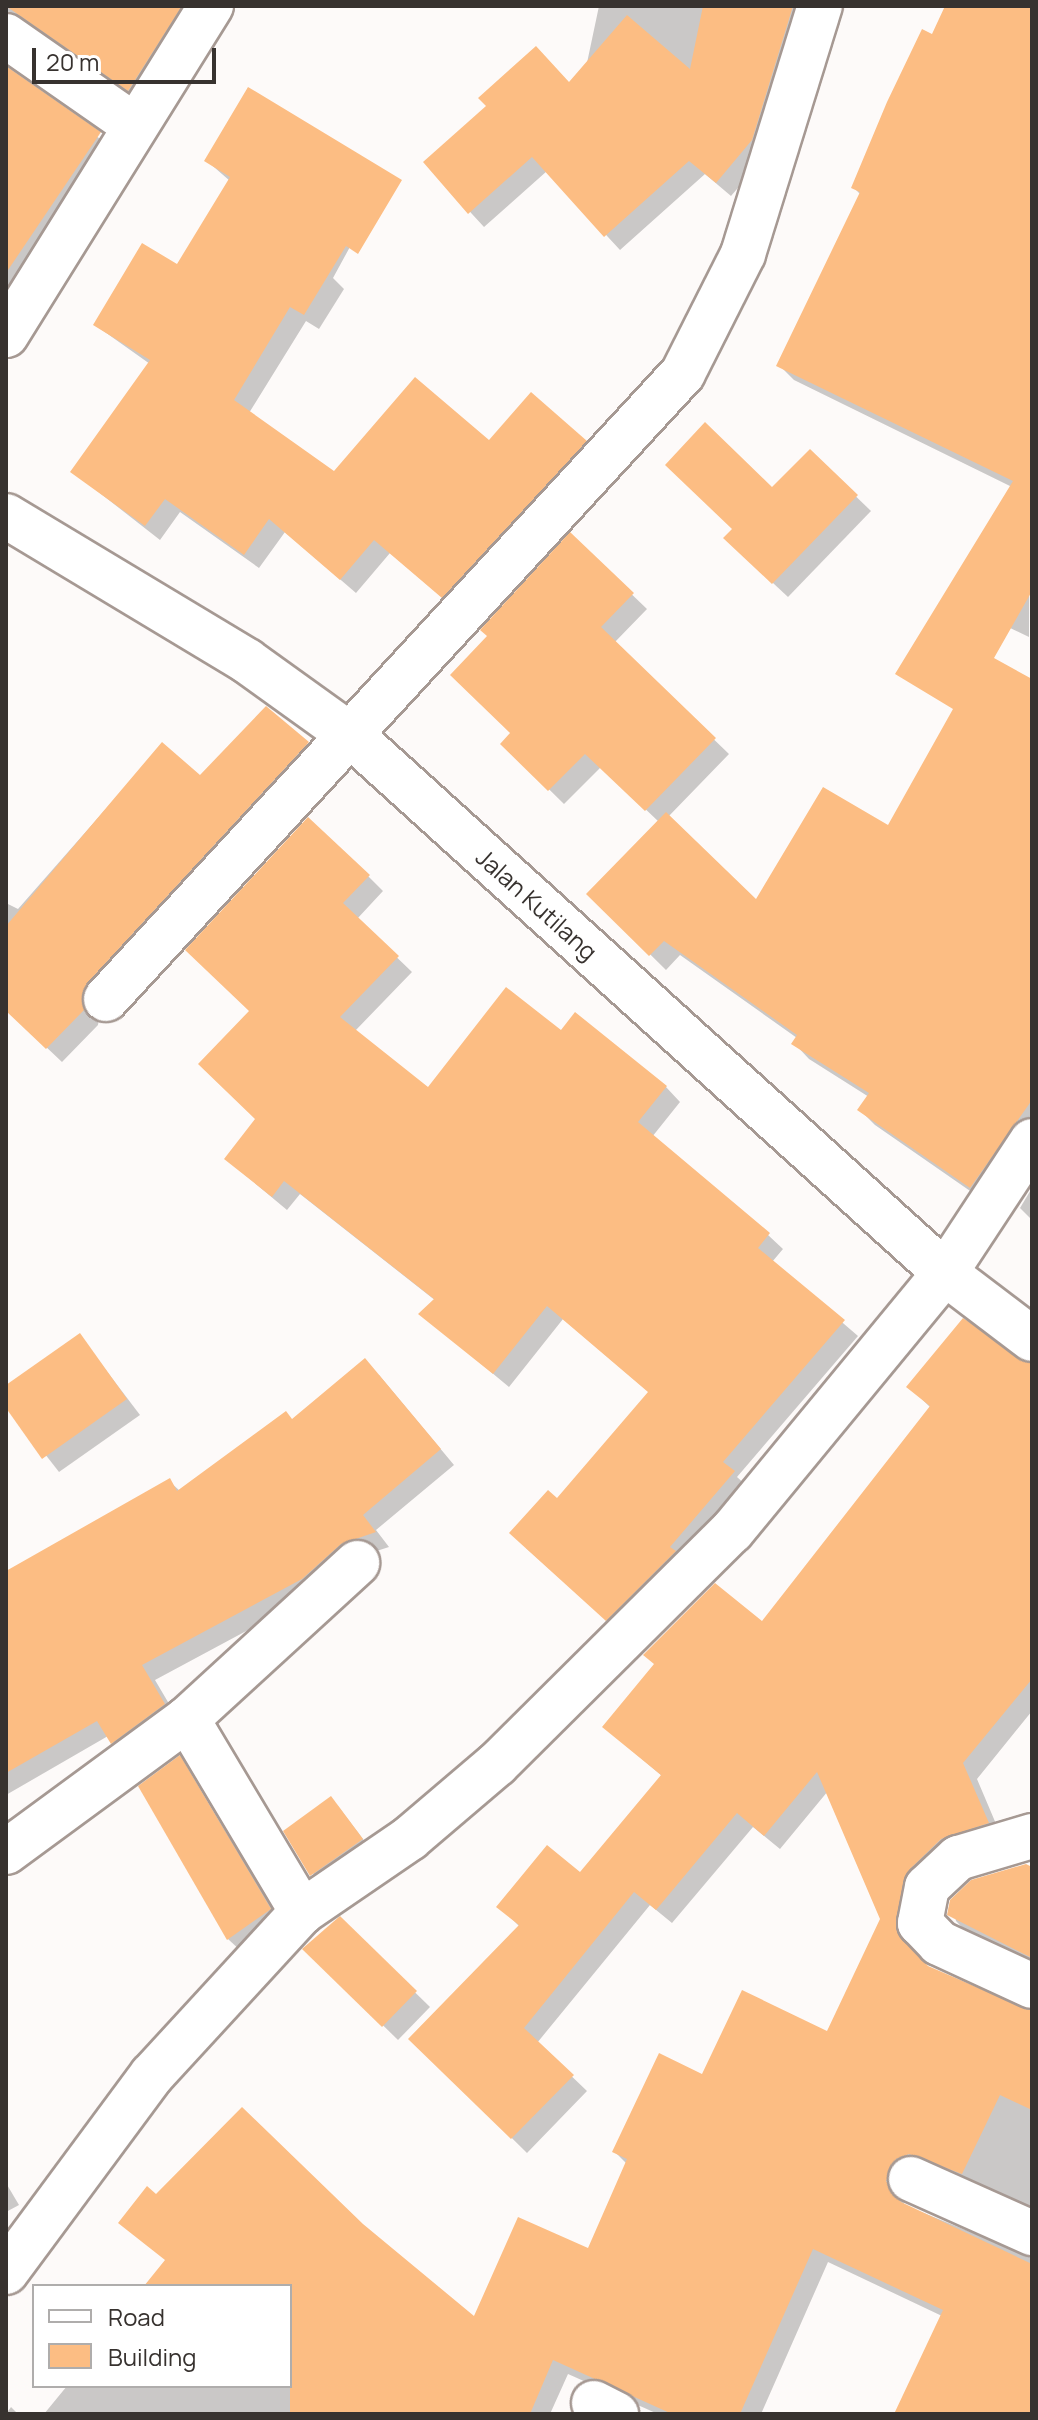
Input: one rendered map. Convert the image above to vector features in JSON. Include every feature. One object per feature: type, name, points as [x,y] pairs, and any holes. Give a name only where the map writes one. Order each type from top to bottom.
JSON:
[{"type":"street","points":[[6,335],[211,6]]},
{"type":"street","points":[[106,999],[354,738],[683,373],[743,254],[820,6]]},
{"type":"street","points":[[6,36],[135,126]]},
{"type":"street","name":"Jalan Kutilang","points":[[6,516],[247,661],[354,738],[945,1273],[1032,1339]]},
{"type":"street","points":[[6,2272],[152,2075],[302,1912],[486,1773],[626,1639],[732,1531],[945,1273],[1032,1141]]},
{"type":"street","points":[[6,1852],[187,1719],[357,1563]]},
{"type":"street","points":[[187,1719],[302,1912]]},
{"type":"street","points":[[1032,1836],[958,1858],[927,1887],[920,1923],[939,1943],[1032,1986]]},
{"type":"street","points":[[911,2179],[1032,2233]]},
{"type":"building","points":[[6,6],[182,6],[128,91]]},
{"type":"building","points":[[703,6],[793,6],[752,140],[716,183],[689,161],[604,237],[532,157],[468,214],[423,162],[486,106],[478,98],[536,46],[569,82],[627,15],[690,69]]},
{"type":"building","points":[[945,6],[1032,6],[1032,591],[994,658],[1032,679],[1032,1100],[970,1188],[857,1110],[869,1093],[791,1044],[797,1035],[664,941],[649,956],[586,894],[666,812],[756,899],[823,787],[888,825],[953,709],[895,674],[1013,481],[776,366],[860,192],[851,188],[887,102],[922,29],[932,34]]},
{"type":"building","points":[[6,66],[101,132],[6,273]]},
{"type":"building","points":[[248,87],[402,180],[358,254],[346,246],[304,315],[290,307],[234,400],[334,471],[415,377],[489,440],[531,392],[587,441],[442,598],[374,540],[340,580],[269,519],[244,555],[165,499],[145,526],[70,472],[150,360],[93,325],[142,243],[177,264],[230,177],[204,161]]},
{"type":"building","points":[[705,422],[772,487],[810,449],[858,495],[772,584],[723,538],[732,529],[665,465]]},
{"type":"building","points":[[570,532],[634,593],[601,627],[716,738],[645,811],[585,754],[548,791],[500,744],[510,733],[450,675],[487,636],[480,630]]},
{"type":"building","points":[[266,706],[309,742],[88,982],[84,1010],[46,1049],[6,1011],[6,926],[162,742],[200,775]]},
{"type":"building","points":[[308,817],[370,875],[343,903],[399,956],[340,1017],[428,1087],[506,987],[561,1030],[575,1012],[667,1086],[638,1122],[770,1233],[758,1248],[845,1320],[723,1462],[735,1471],[670,1547],[676,1551],[606,1621],[509,1533],[548,1490],[557,1498],[648,1392],[547,1306],[493,1374],[418,1314],[434,1299],[284,1181],[272,1197],[224,1159],[255,1119],[198,1064],[249,1011],[185,950]]},
{"type":"building","points":[[963,1318],[1032,1363],[1032,1679],[963,1763],[989,1823],[941,1839],[910,1869],[896,1929],[928,1966],[1032,2011],[1032,2110],[1000,2095],[962,2174],[909,2154],[896,2159],[886,2181],[901,2202],[1032,2264],[1032,2414],[894,2414],[943,2310],[813,2249],[740,2414],[672,2414],[553,2360],[530,2414],[290,2414],[292,2284],[146,2284],[165,2260],[118,2223],[147,2186],[156,2194],[242,2107],[363,2224],[474,2316],[518,2217],[588,2248],[627,2159],[612,2152],[659,2053],[702,2074],[742,1990],[827,2031],[880,1919],[817,1772],[764,1836],[737,1813],[656,1910],[634,1892],[524,2028],[574,2075],[511,2139],[408,2039],[519,1925],[496,1907],[547,1845],[580,1872],[661,1775],[602,1727],[654,1664],[643,1655],[715,1583],[762,1621],[930,1406],[906,1387]]},
{"type":"building","points":[[80,1333],[127,1399],[42,1459],[6,1408],[6,1385]]},
{"type":"building","points":[[365,1358],[441,1449],[363,1515],[376,1532],[341,1544],[302,1579],[142,1665],[165,1704],[111,1744],[97,1721],[6,1773],[6,1571],[170,1478],[177,1491],[286,1411],[292,1419]]},
{"type":"building","points":[[180,1755],[271,1909],[227,1940],[138,1786]]},
{"type":"building","points":[[331,1796],[363,1839],[310,1876],[283,1831]]},
{"type":"building","points":[[1026,1864],[1032,1867],[1032,1958],[947,1915],[950,1900],[971,1880]]},
{"type":"building","points":[[340,1916],[417,1991],[382,2027],[302,1949]]}]
